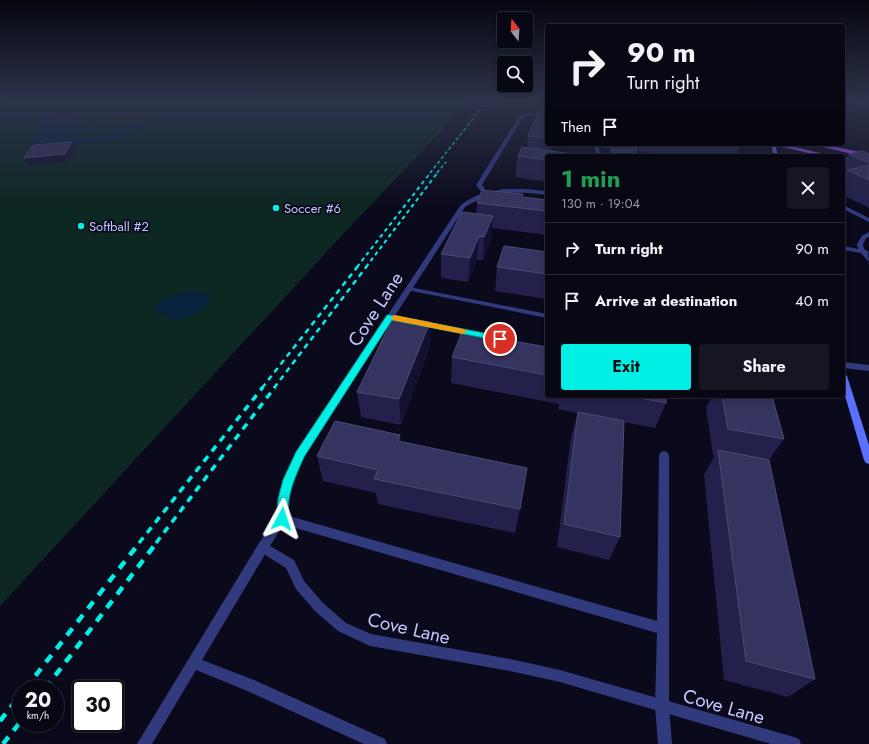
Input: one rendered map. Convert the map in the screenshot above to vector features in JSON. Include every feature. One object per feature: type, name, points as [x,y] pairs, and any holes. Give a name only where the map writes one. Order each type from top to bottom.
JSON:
[{"type":"main road","points":[[782,146],[820,154]]},
{"type":"main road","points":[[822,146],[869,156]]},
{"type":"main road","points":[[845,159],[869,164]]},
{"type":"main road","points":[[845,382],[869,460]]},
{"type":"street","points":[[498,199],[486,194],[479,185],[510,135]]},
{"type":"street","name":"Cove Lane","points":[[282,519],[283,499],[288,480],[300,455],[394,318],[409,289],[463,206],[478,197],[505,190],[545,193]]},
{"type":"street","points":[[845,208],[869,220]]},
{"type":"street","points":[[869,234],[864,237],[861,242],[861,247],[866,252],[869,259]]},
{"type":"street","points":[[845,248],[866,252]]},
{"type":"street","points":[[409,289],[545,316]]},
{"type":"street","points":[[414,322],[524,343]]},
{"type":"street","points":[[845,364],[869,368]]},
{"type":"street","points":[[664,455],[662,706],[665,744]]},
{"type":"street","points":[[144,744],[263,547],[282,519],[663,628]]},
{"type":"street","name":"Cove Lane","points":[[263,547],[290,564],[300,584],[318,607],[342,628],[370,640],[510,665],[560,676],[794,744]]},
{"type":"street","points":[[194,663],[249,685],[380,744]]},
{"type":"green space","points":[[0,135],[437,135],[347,230],[0,606]]},
{"type":"water","points":[[34,135],[69,135],[65,138],[102,135],[126,135],[110,141],[48,147],[31,145],[29,142]]},
{"type":"water","points":[[198,291],[207,294],[210,301],[198,312],[188,317],[182,319],[172,319],[152,308],[168,297]]},
{"type":"building","points":[[529,135],[545,135],[545,138],[528,136]]},
{"type":"building","points":[[72,142],[65,154],[24,158],[33,145]]},
{"type":"building","points":[[612,146],[636,146],[636,154],[611,154]]},
{"type":"building","points":[[522,147],[573,154],[545,154],[545,160],[518,156]]},
{"type":"building","points":[[863,151],[869,154],[869,163],[849,154]]},
{"type":"building","points":[[869,165],[869,180],[847,170]]},
{"type":"building","points":[[482,190],[523,194],[522,197],[545,200],[545,211],[477,203]]},
{"type":"building","points":[[462,212],[493,216],[484,237],[479,236],[470,258],[441,254]]},
{"type":"building","points":[[504,246],[545,252],[545,274],[497,267]]},
{"type":"building","points":[[394,316],[430,322],[399,399],[357,392]]},
{"type":"building","points":[[462,332],[545,347],[545,375],[452,357]]},
{"type":"building","points":[[640,398],[666,398],[666,403]]},
{"type":"building","points":[[722,398],[773,398],[784,439],[728,429]]},
{"type":"building","points":[[578,412],[624,421],[620,537],[564,524]]},
{"type":"building","points":[[335,421],[400,435],[398,441],[527,468],[520,509],[374,479],[378,470],[317,456]]},
{"type":"building","points":[[718,450],[769,460],[815,679],[746,661]]},
{"type":"railway","points":[[430,173],[460,135]]},
{"type":"railway","points":[[437,173],[446,162]]},
{"type":"railway","points":[[357,267],[431,172]]},
{"type":"railway","points":[[366,267],[438,172]]},
{"type":"railway","points":[[262,388],[358,266]]},
{"type":"railway","points":[[274,388],[367,266]]},
{"type":"railway","points":[[139,543],[263,387]]},
{"type":"railway","points":[[156,543],[275,387]]},
{"type":"railway","points":[[32,680],[140,542]]},
{"type":"railway","points":[[52,680],[157,542]]},
{"type":"railway","points":[[0,721],[12,706]]},
{"type":"railway","points":[[3,744],[12,732]]},
{"type":"slow traffic","points":[[395,318],[463,331]]},
{"type":"place","name":"Soccer #6","points":[[276,208]]},
{"type":"place","name":"Softball #2","points":[[81,226]]},
{"type":"route","points":[[282,519],[283,499],[288,480],[300,455],[390,317],[500,339]]}]
